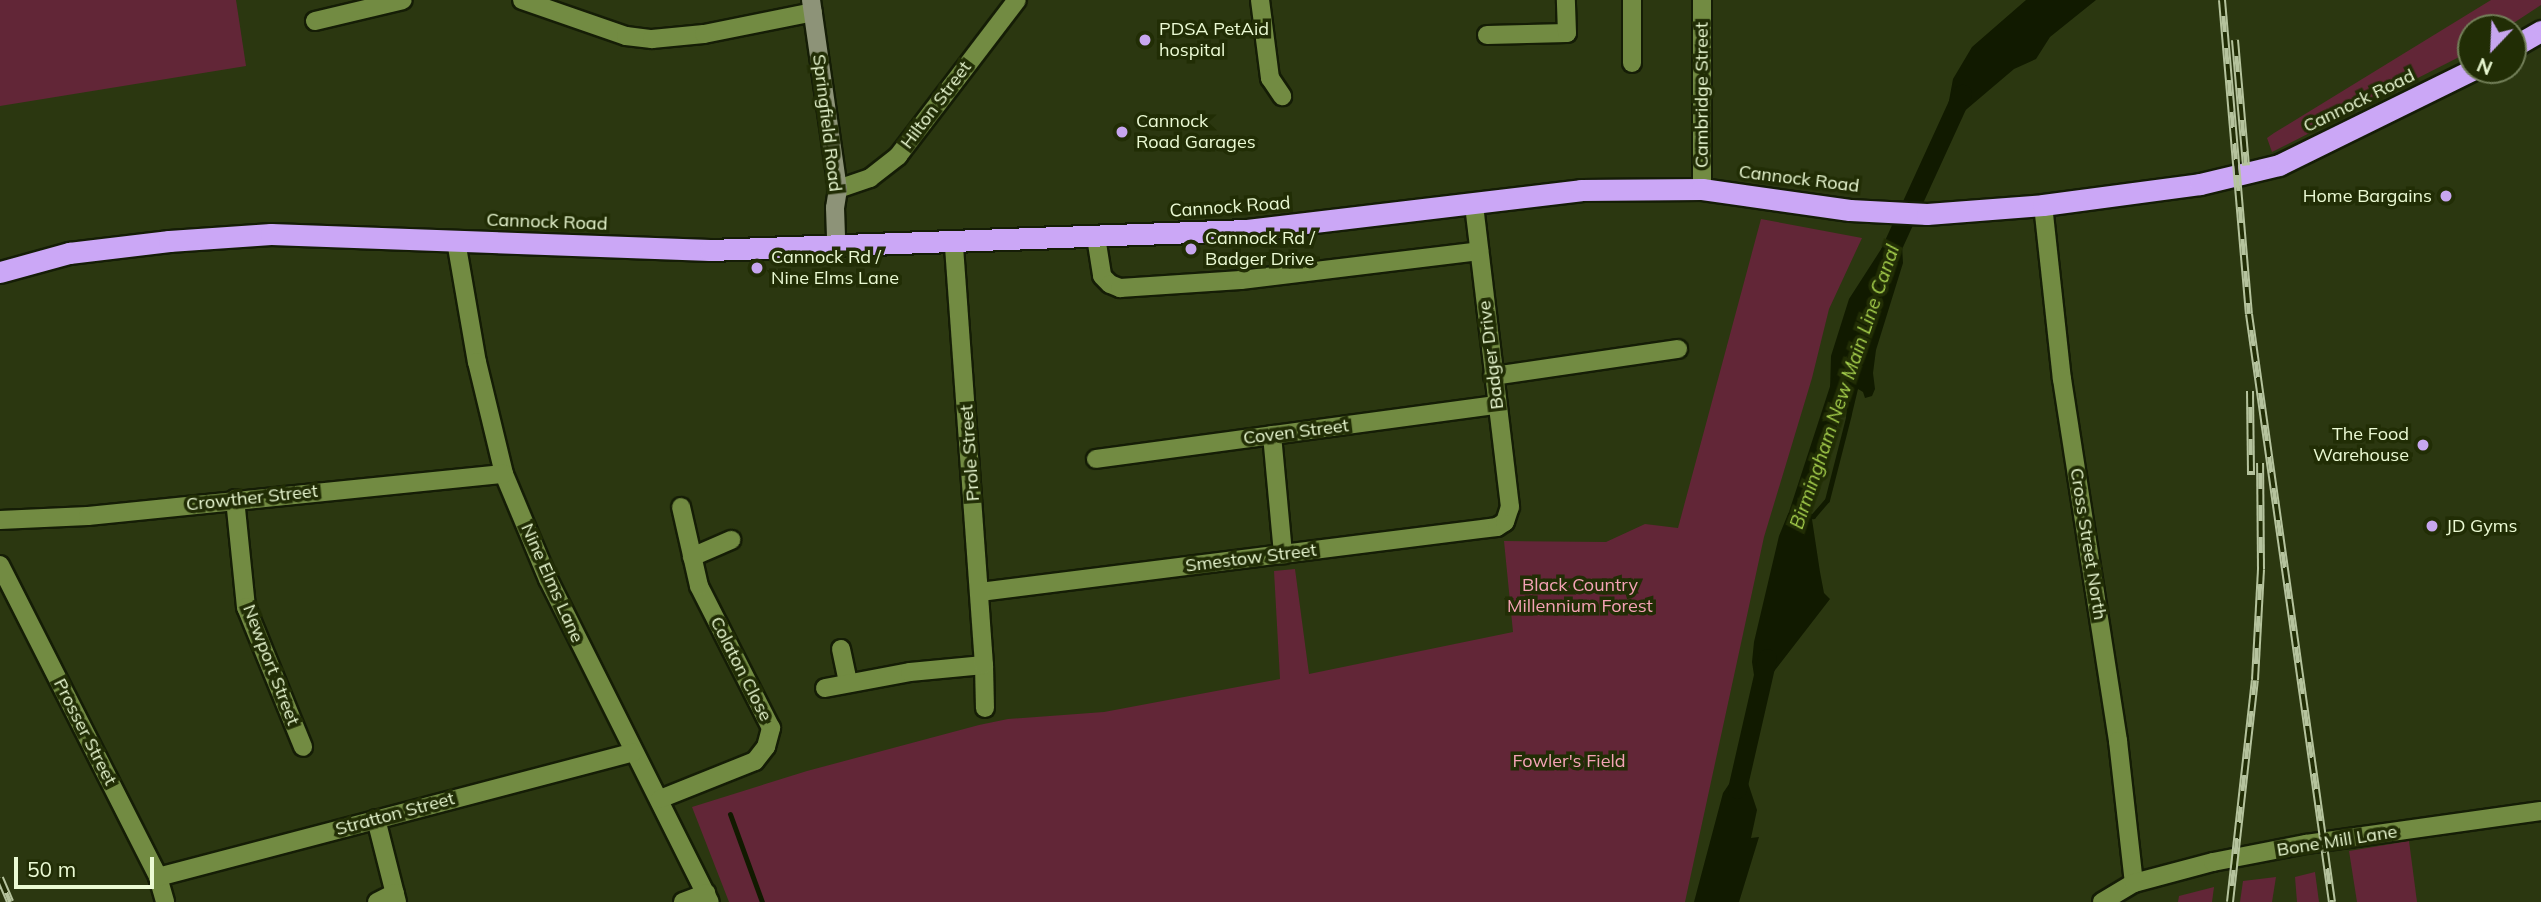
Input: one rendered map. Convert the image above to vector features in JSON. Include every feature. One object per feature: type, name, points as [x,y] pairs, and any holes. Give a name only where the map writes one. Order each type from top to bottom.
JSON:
[{"type":"highway","name":"Cannock Road","points":[[0,272],[69,253],[194,239],[271,234],[710,250],[836,246],[1247,230],[1581,190],[1702,189],[1850,210],[1927,214],[2043,205],[2200,184],[2279,165],[2457,77]]},
{"type":"street","points":[[315,21],[340,8],[403,0]]},
{"type":"street","points":[[522,0],[626,36],[652,39],[704,34],[812,6]]},
{"type":"street","name":"Hilton Street","points":[[838,189],[870,178],[898,156],[1017,0]]},
{"type":"street","points":[[1261,0],[1270,78],[1282,96]]},
{"type":"street","points":[[1487,35],[1567,33],[1566,0]]},
{"type":"street","points":[[1632,0],[1632,63]]},
{"type":"street","name":"Cambridge Street","points":[[1702,0],[1702,189]]},
{"type":"street","name":"Springfield Road","points":[[812,6],[823,99],[838,189],[835,208],[836,246]]},
{"type":"street","name":"Badger Drive","points":[[1474,203],[1510,507]]},
{"type":"street","name":"Cross Street North","points":[[2043,205],[2062,379],[2118,741],[2134,883]]},
{"type":"street","points":[[1096,237],[1102,276],[1110,284],[1120,288],[1241,280],[1479,251]]},
{"type":"street","name":"Nine Elms Lane","points":[[456,241],[477,362],[504,474],[548,579],[708,898]]},
{"type":"street","name":"Prole Street","points":[[954,242],[980,593],[985,708]]},
{"type":"street","points":[[1493,376],[1678,349]]},
{"type":"street","name":"Coven Street","points":[[1096,459],[1496,405]]},
{"type":"street","points":[[1272,435],[1283,554]]},
{"type":"street","name":"Crowther Street","points":[[0,520],[88,516],[235,499],[504,474]]},
{"type":"street","name":"Newport Street","points":[[235,499],[246,607],[303,747]]},
{"type":"street","name":"Colaton Close","points":[[660,799],[755,761],[766,747],[771,728],[699,586],[681,507]]},
{"type":"street","name":"Smestow Street","points":[[980,593],[1497,527],[1505,522],[1510,507]]},
{"type":"street","points":[[692,557],[731,540]]},
{"type":"street","name":"Prosser Street","points":[[0,565],[158,877],[165,902]]},
{"type":"street","points":[[841,649],[848,682]]},
{"type":"street","points":[[825,688],[848,682],[984,664]]},
{"type":"street","name":"Stratton Street","points":[[158,877],[633,752]]},
{"type":"street","name":"Bone Mill Lane","points":[[2102,902],[2134,883],[2213,862],[2306,844],[2541,811]]},
{"type":"street","points":[[376,819],[396,898],[377,902]]},
{"type":"street","points":[[683,902],[708,898]]},
{"type":"green space","points":[[0,0],[236,0],[246,66],[0,106]]},
{"type":"green space","points":[[2491,0],[2541,0],[2541,5],[2527,14],[2468,14]]},
{"type":"green space","points":[[2457,21],[2457,58],[2272,152],[2267,138]]},
{"type":"green space","name":"Fowler's Field","points":[[1761,219],[1862,238],[1829,309],[1812,378],[1764,537],[1685,902],[729,902],[692,807],[807,771],[979,725],[1008,719],[1104,712],[1280,679],[1274,571],[1295,569],[1309,674],[1513,632],[1504,541],[1606,542],[1645,524],[1678,528]]},
{"type":"green space","points":[[2409,841],[2417,902],[2357,902],[2349,851]]},
{"type":"green space","points":[[2315,872],[2319,902],[2297,902],[2295,877]]},
{"type":"green space","points":[[2276,877],[2272,902],[2240,902],[2243,881]]},
{"type":"green space","points":[[2214,887],[2212,902],[2178,902],[2179,896]]},
{"type":"water","points":[[2026,0],[2096,0],[2050,37],[2036,59],[2014,69],[1961,114],[1951,116],[1948,106],[1953,79],[1972,47]]},
{"type":"water","points":[[1901,228],[1903,263],[1876,350],[1873,373],[1875,389],[1872,396],[1865,398],[1863,392],[1858,389],[1852,414],[1846,422],[1847,398],[1833,403],[1830,391],[1831,356],[1849,299],[1887,240]]},
{"type":"water","points":[[1804,493],[1808,493],[1824,593],[1830,599],[1772,674],[1760,683],[1754,675],[1752,662],[1754,642],[1779,536],[1788,514]]},
{"type":"water","points":[[1742,765],[1757,810],[1751,838],[1759,837],[1739,902],[1694,902],[1723,793]]},
{"type":"waterway","name":"Birmingham New Main Line Canal","points":[[1890,251],[1962,94]]},
{"type":"waterway","name":"Birmingham New Main Line Canal","points":[[1796,519],[1841,381]]},
{"type":"waterway","points":[[1806,517],[1813,516],[1827,500],[1849,414]]},
{"type":"waterway","name":"Birmingham New Main Line Canal","points":[[1737,789],[1767,658]]},
{"type":"waterway","points":[[730,814],[762,902]]},
{"type":"railway","points":[[2222,0],[2249,314],[2332,902]]},
{"type":"railway","points":[[2235,40],[2246,166]]},
{"type":"railway","points":[[2250,391],[2251,475]]},
{"type":"railway","points":[[2230,902],[2255,680],[2261,569],[2260,463]]},
{"type":"railway","points":[[0,878],[10,902]]},
{"type":"place","name":"PDSA PetAid hospital","points":[[1145,40]]},
{"type":"place","name":"Cannock Road Garages","points":[[1122,132]]},
{"type":"place","name":"Home Bargains","points":[[2446,196]]},
{"type":"place","name":"Cannock Rd / Badger Drive","points":[[1191,249]]},
{"type":"place","name":"Cannock Rd / Nine Elms Lane","points":[[757,268]]},
{"type":"place","name":"The Food Warehouse","points":[[2423,445]]},
{"type":"place","name":"JD Gyms","points":[[2432,526]]},
{"type":"park label","name":"Black Country Millennium Forest","points":[[1580,596]]}]
